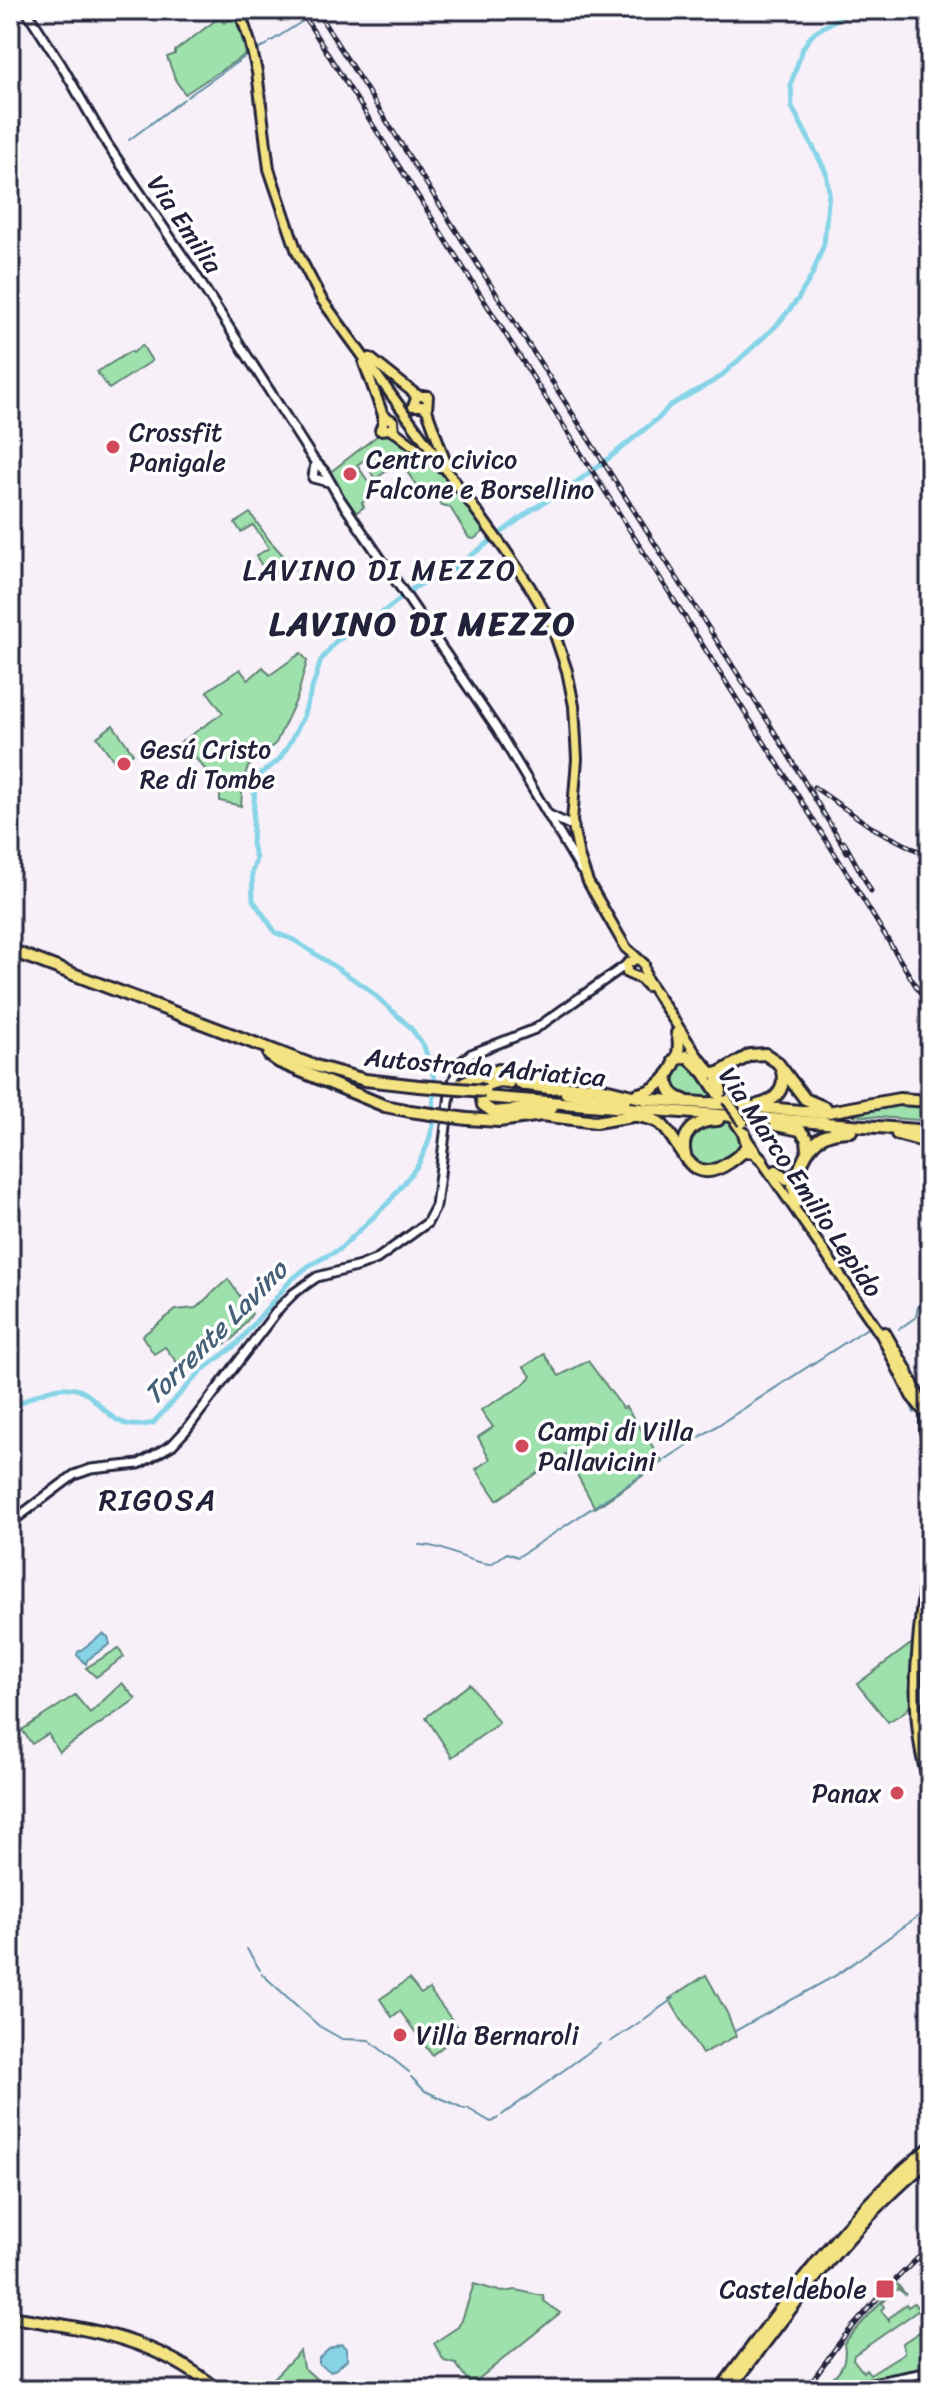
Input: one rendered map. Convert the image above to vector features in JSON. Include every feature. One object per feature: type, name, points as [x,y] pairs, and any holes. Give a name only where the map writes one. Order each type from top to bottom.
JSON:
[{"type":"highway","name":"Autostrada Adriatica","points":[[10,953],[269,1055],[346,1081],[926,1128]]},
{"type":"highway","name":"Autostrada Adriatica","points":[[10,953],[325,1070],[418,1089]]},
{"type":"highway","points":[[625,1094],[641,1094],[662,1084],[680,1045],[677,1033]]},
{"type":"highway","points":[[674,1060],[687,1056],[712,1073],[722,1072],[753,1054],[768,1056],[780,1065],[800,1094],[816,1106],[836,1109],[872,1105]]},
{"type":"highway","points":[[269,1055],[371,1100],[410,1111],[499,1121],[542,1115]]},
{"type":"highway","points":[[668,1074],[669,1089],[677,1098],[763,1104],[774,1099],[783,1085],[780,1065]]},
{"type":"highway","points":[[418,1089],[461,1084],[499,1070],[565,1087]]},
{"type":"highway","points":[[722,1072],[718,1080],[725,1100]]},
{"type":"highway","points":[[651,1104],[588,1094],[533,1090],[505,1074],[488,1078],[478,1092],[481,1108],[496,1116],[524,1113],[602,1122],[632,1115],[663,1115],[798,1129],[808,1141],[808,1152]]},
{"type":"highway","points":[[602,1106],[496,1113],[487,1110],[481,1099],[483,1087],[495,1081],[549,1088],[592,1086],[656,1100],[725,1100],[823,1113],[899,1099],[930,1101]]},
{"type":"highway","name":"Autostrada Adriatica","points":[[485,1094],[602,1106],[926,1128]]},
{"type":"highway","points":[[632,1115],[658,1122],[697,1169],[713,1171],[744,1152],[754,1152],[762,1160]]},
{"type":"highway","points":[[686,1159],[684,1142],[694,1126],[709,1120],[897,1134],[930,1143]]},
{"type":"highway","points":[[741,1124],[747,1144],[744,1152]]},
{"type":"highway","points":[[797,1202],[793,1186],[816,1139],[826,1133],[863,1131]]},
{"type":"highway","points":[[776,1171],[790,1179],[800,1169]]},
{"type":"highway","points":[[727,2390],[838,2256],[909,2182],[929,2156]]},
{"type":"highway","points":[[727,2390],[838,2237],[883,2189],[929,2156]]},
{"type":"highway","points":[[10,2318],[104,2334],[161,2356],[216,2390]]},
{"type":"main road","name":"Via Emilia","points":[[26,10],[107,144],[207,292],[322,475],[403,591]]},
{"type":"main road","points":[[239,10],[252,53],[269,169],[311,282],[505,550],[551,623],[567,671],[577,742],[573,808],[576,833],[591,886]]},
{"type":"main road","points":[[351,339],[373,362],[414,393],[416,399],[413,406],[422,406],[427,410],[445,462],[458,485]]},
{"type":"main road","points":[[351,339],[366,366],[383,415],[393,421],[396,434],[438,465],[458,485]]},
{"type":"main road","name":"Via Marco Emilio Lepido","points":[[403,591],[497,729],[546,811],[558,823],[576,833]]},
{"type":"main road","points":[[574,794],[576,833]]},
{"type":"main road","points":[[558,823],[573,808]]},
{"type":"main road","name":"Via Marco Emilio Lepido","points":[[558,823],[564,843],[626,948],[633,969],[776,1171],[896,1349],[927,1417]]},
{"type":"main road","points":[[564,843],[576,833]]},
{"type":"main road","points":[[10,1523],[74,1475],[91,1469],[133,1465],[166,1449],[186,1430],[294,1293],[322,1275],[377,1259],[422,1227],[434,1212],[437,1201],[451,1086],[458,1066],[471,1054],[535,1029],[614,976],[633,969]]},
{"type":"main road","name":"Via Marco Emilio Lepido","points":[[633,969],[650,986],[700,1064]]},
{"type":"main road","name":"Via Marco Emilio Lepido","points":[[741,1124],[762,1160],[881,1335],[911,1396],[927,1417]]},
{"type":"main road","points":[[927,1417],[930,1452]]},
{"type":"main road","points":[[930,1533],[915,1698],[920,1751],[930,1787]]},
{"type":"main road","points":[[930,1582],[920,1703],[930,1769]]},
{"type":"main road","points":[[836,2390],[930,2374]]},
{"type":"green space","points":[[236,16],[246,54],[185,94],[176,81],[167,57],[175,54],[220,17],[224,23]]},
{"type":"green space","points":[[142,345],[152,361],[109,389],[97,372]]},
{"type":"green space","points":[[389,431],[440,468],[487,529],[474,539],[469,538],[450,507],[442,505],[436,497],[428,502],[400,462],[375,479],[364,460],[357,465],[374,490],[378,491],[362,503],[364,507],[354,514],[328,474],[382,432]]},
{"type":"green space","points":[[250,513],[295,568],[280,579],[269,562],[262,566],[256,556],[269,548],[253,525],[241,532],[235,523]]},
{"type":"green space","points":[[301,653],[307,661],[297,698],[276,743],[248,767],[243,780],[241,806],[220,801],[220,786],[181,742],[223,713],[207,691],[240,669],[248,680],[263,667],[270,675]]},
{"type":"green space","points":[[113,725],[133,753],[117,765],[97,737]]},
{"type":"green space","points":[[678,1059],[688,1059],[717,1101],[677,1095],[669,1077]]},
{"type":"green space","points":[[900,1101],[930,1103],[930,1121],[840,1114]]},
{"type":"green space","points":[[733,1122],[746,1144],[719,1166],[702,1168],[688,1156],[689,1135],[709,1123]]},
{"type":"green space","points":[[228,1279],[252,1314],[233,1339],[204,1357],[186,1374],[165,1347],[154,1354],[142,1336],[176,1310],[196,1308]]},
{"type":"green space","points":[[544,1354],[559,1376],[588,1361],[623,1408],[626,1407],[663,1462],[595,1508],[566,1454],[497,1500],[476,1469],[490,1459],[478,1437],[493,1427],[481,1410],[522,1386],[531,1376],[524,1367]]},
{"type":"green space","points":[[915,1641],[909,1707],[888,1722],[857,1684]]},
{"type":"green space","points":[[119,1648],[124,1657],[96,1677],[86,1668]]},
{"type":"green space","points":[[122,1683],[136,1699],[59,1752],[48,1734],[32,1744],[22,1730],[75,1695],[90,1713]]},
{"type":"green space","points":[[470,1684],[499,1723],[452,1757],[426,1717]]},
{"type":"green space","points":[[706,1975],[736,2036],[702,2054],[669,1999]]},
{"type":"green space","points":[[409,1979],[421,1994],[429,1989],[461,2032],[432,2055],[400,2011],[392,2017],[380,1999]]},
{"type":"green space","points":[[474,2284],[502,2292],[516,2290],[543,2296],[544,2301],[560,2313],[471,2385],[456,2364],[444,2361],[434,2343],[458,2327]]},
{"type":"green space","points":[[897,2284],[906,2295],[898,2289],[882,2303],[884,2307],[881,2310],[889,2321],[906,2304],[908,2307],[914,2303],[919,2310],[854,2355],[853,2359],[863,2372],[866,2369],[870,2374],[904,2353],[903,2343],[930,2325],[930,2370],[821,2389],[841,2368],[845,2357],[844,2343]]},
{"type":"green space","points":[[300,2351],[303,2367],[329,2390],[261,2390]]},
{"type":"water","points":[[103,1634],[110,1644],[87,1660],[86,1664],[77,1655],[78,1652]]},
{"type":"water","points":[[341,2344],[346,2348],[347,2359],[336,2369],[330,2371],[319,2364],[319,2358]]},
{"type":"waterway","name":"Torrente Lavino","points":[[10,1410],[50,1390],[72,1388],[92,1398],[119,1421],[133,1425],[153,1423],[202,1370],[236,1345],[291,1280],[310,1265],[340,1249],[389,1202],[418,1165],[433,1126],[434,1078],[424,1046],[410,1027],[367,988],[294,940],[276,933],[253,900],[255,783],[258,776],[279,760],[290,743],[303,717],[321,660],[336,641],[368,624],[415,587],[452,570],[530,511],[609,458],[669,406],[719,378],[777,325],[798,299],[824,244],[829,192],[826,172],[792,107],[791,83],[808,40],[815,32],[852,10]]},
{"type":"waterway","points":[[270,42],[303,21]]},
{"type":"waterway","points":[[255,52],[268,44]]},
{"type":"waterway","points":[[187,97],[249,54]]},
{"type":"waterway","points":[[129,140],[184,99]]},
{"type":"waterway","points":[[899,1329],[916,1317],[918,1307],[930,1298]]},
{"type":"waterway","points":[[663,1461],[869,1327],[881,1344]]},
{"type":"waterway","points":[[909,1399],[914,1413]]},
{"type":"waterway","points":[[419,1545],[437,1547],[482,1563],[491,1564],[507,1553],[518,1557],[660,1463]]},
{"type":"waterway","points":[[735,2031],[838,1974],[924,1912],[930,1919]]},
{"type":"waterway","points":[[247,1949],[260,1970]]},
{"type":"waterway","points":[[262,1974],[319,2026],[342,2039],[369,2040],[409,2072]]},
{"type":"waterway","points":[[643,2020],[674,1998]]},
{"type":"waterway","points":[[610,2042],[640,2022]]},
{"type":"waterway","points":[[502,2115],[600,2044]]},
{"type":"waterway","points":[[411,2077],[425,2091],[465,2109]]},
{"type":"waterway","points":[[467,2108],[492,2122],[498,2118]]},
{"type":"waterway","points":[[875,2378],[930,2368]]},
{"type":"railway","points":[[300,10],[930,1009]]},
{"type":"railway","points":[[316,10],[769,723],[847,852]]},
{"type":"railway","points":[[814,787],[871,827],[930,857]]},
{"type":"railway","points":[[844,842],[871,891]]},
{"type":"railway","points":[[842,2339],[885,2290],[930,2246]]},
{"type":"railway","points":[[805,2390],[840,2342]]},
{"type":"place","name":"Crossfit Panigale","points":[[113,447]]},
{"type":"place","name":"Centro civico Falcone e Borsellino","points":[[350,474]]},
{"type":"place","name":"Gesú Cristo Re di Tombe","points":[[124,764]]},
{"type":"place","name":"Campi di Villa Pallavicini","points":[[522,1446]]},
{"type":"place","name":"Panax","points":[[897,1793]]},
{"type":"place","name":"Villa Bernaroli","points":[[400,2035]]},
{"type":"place","name":"Casteldebole","points":[[885,2289]]},
{"type":"district","name":"LAVINO DI MEZZO","points":[[380,570]]},
{"type":"district","name":"LAVINO DI MEZZO","points":[[423,623]]},
{"type":"district","name":"RIGOSA","points":[[158,1500]]}]
